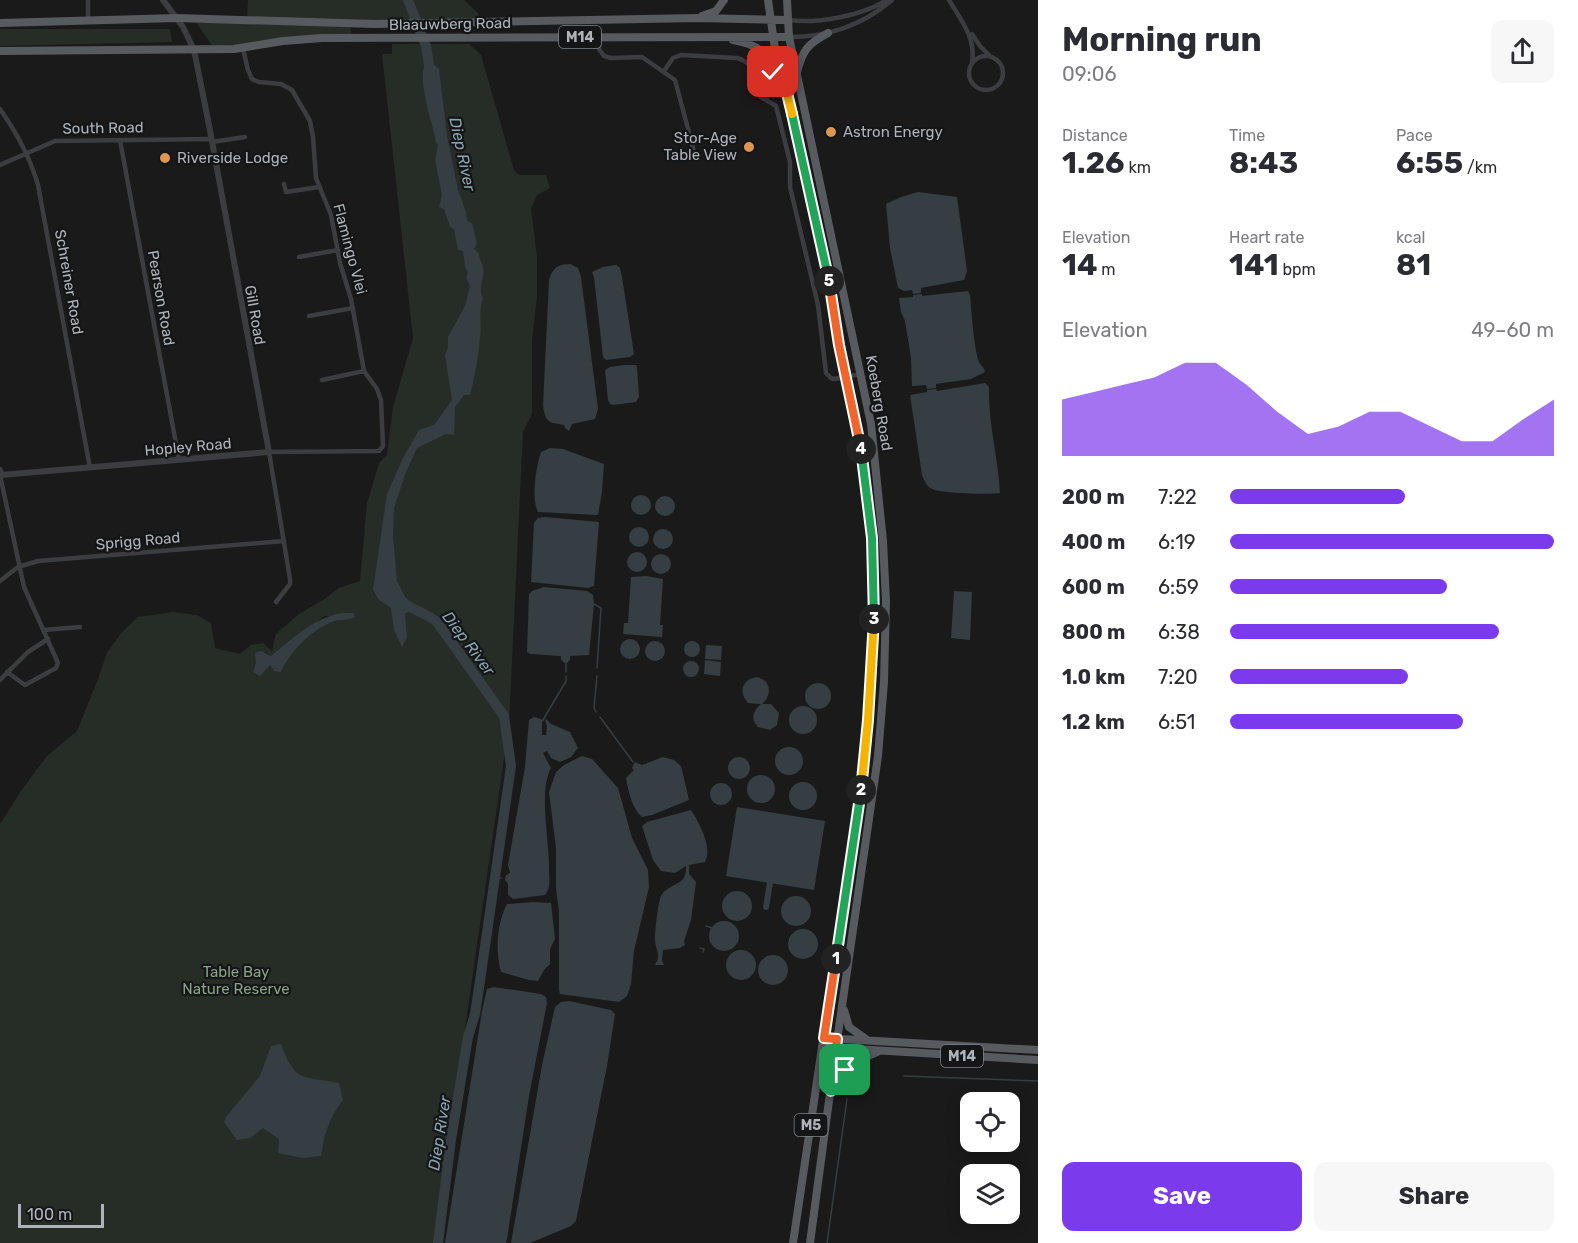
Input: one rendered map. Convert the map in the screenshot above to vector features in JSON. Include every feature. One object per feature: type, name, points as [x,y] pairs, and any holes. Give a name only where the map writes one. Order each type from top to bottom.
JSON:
[{"type":"main road","points":[[698,18],[716,10],[724,0]]},
{"type":"main road","name":"M5","points":[[768,0],[773,37]]},
{"type":"main road","name":"M5","points":[[787,0],[789,37]]},
{"type":"main road","name":"Blaauwberg Road","points":[[0,23],[177,18],[375,24],[698,18],[788,20]]},
{"type":"main road","points":[[797,73],[802,54],[807,47],[828,33]]},
{"type":"main road","name":"Blaauwberg Road","points":[[0,51],[243,49],[306,39],[479,36],[789,37]]},
{"type":"main road","name":"Koeberg Road","points":[[773,37],[826,267],[866,482],[872,538],[874,640],[863,775],[794,1243]]},
{"type":"main road","name":"Koeberg Road","points":[[789,37],[871,424],[883,541],[886,601],[884,682],[878,756],[810,1243]]},
{"type":"main road","points":[[714,38],[746,43],[759,49],[787,93]]},
{"type":"main road","points":[[843,998],[849,1027],[870,1041]]},
{"type":"main road","name":"M14","points":[[824,1038],[1038,1050]]},
{"type":"main road","name":"M14","points":[[822,1047],[1038,1060]]},
{"type":"main road","points":[[831,1091],[847,1068],[860,1059],[878,1052]]},
{"type":"street","points":[[88,0],[88,21]]},
{"type":"street","name":"Gill Road","points":[[163,0],[177,18],[194,50],[211,140],[284,541],[290,584],[276,602]]},
{"type":"street","name":"Blaauwberg Road","points":[[788,20],[827,20],[887,0]]},
{"type":"street","name":"Blaauwberg Road","points":[[789,37],[828,33],[863,20],[892,0]]},
{"type":"street","points":[[951,0],[980,46],[1000,64],[1002,74],[1000,82],[991,89],[980,88],[971,82],[969,75],[974,51],[971,39],[951,0]]},
{"type":"street","points":[[599,37],[599,49],[604,56],[611,58],[642,57],[675,80],[696,159]]},
{"type":"street","name":"Flamingo Vlei","points":[[243,49],[252,79],[287,87],[298,97],[312,126],[314,162],[319,187],[331,215],[353,308],[364,371],[381,400],[383,449],[378,452]]},
{"type":"street","points":[[664,71],[676,56],[717,56],[741,59],[754,70],[760,95],[776,106],[787,151],[790,165],[790,187],[818,305],[826,373],[832,379],[861,374]]},
{"type":"street","points":[[971,65],[981,57],[993,58]]},
{"type":"street","name":"Schreiner Road","points":[[0,109],[19,137],[38,185],[90,468]]},
{"type":"street","name":"South Road","points":[[0,165],[55,141],[211,140],[245,137]]},
{"type":"street","name":"Pearson Road","points":[[120,140],[179,460]]},
{"type":"street","points":[[284,184],[286,192],[319,187]]},
{"type":"street","points":[[299,257],[338,250]]},
{"type":"street","points":[[309,316],[353,308]]},
{"type":"street","points":[[322,380],[364,371]]},
{"type":"street","name":"Hopley Road","points":[[0,473],[90,468],[268,452],[378,452]]},
{"type":"street","points":[[0,473],[18,567],[27,596],[58,661],[56,668],[25,685],[8,672]]},
{"type":"street","name":"Sprigg Road","points":[[0,581],[18,567],[38,561],[284,541]]},
{"type":"street","points":[[44,630],[80,627]]},
{"type":"street","points":[[0,680],[31,649],[49,642]]},
{"type":"green space","points":[[248,0],[464,0],[478,13],[480,22],[247,20]]},
{"type":"green space","points":[[196,22],[350,25],[352,36],[213,47]]},
{"type":"green space","points":[[0,29],[170,29],[172,42],[0,46]]},
{"type":"green space","name":"Table Bay Nature Reserve","points":[[392,44],[469,44],[481,55],[514,170],[519,175],[546,175],[550,188],[537,195],[531,209],[537,257],[537,297],[532,340],[532,414],[523,431],[509,724],[434,1243],[0,1243],[0,824],[47,756],[77,731],[107,653],[122,632],[138,617],[173,612],[197,615],[211,623],[215,648],[240,654],[251,645],[263,643],[272,651],[276,634],[299,614],[339,588],[360,581],[367,503],[379,463],[387,455],[393,407],[413,338],[382,54],[392,54]],"holes":[[[324,616],[355,617],[332,622],[308,636],[295,649],[281,672],[270,665],[253,672],[256,662],[265,652],[271,656],[294,636]]]},
{"type":"shaded area","points":[[433,64],[439,69],[447,135],[458,190],[467,221],[472,223],[477,243],[474,249],[479,253],[483,268],[481,290],[483,298],[473,381],[470,395],[464,395],[455,407],[454,435],[446,434],[417,448],[394,508],[393,536],[397,581],[411,609],[405,614],[407,637],[402,647],[394,630],[391,608],[379,600],[373,590],[387,494],[419,430],[434,425],[452,400],[445,355],[448,337],[465,306],[470,286],[466,278],[468,273],[463,251],[458,250],[454,229],[450,227],[444,209],[439,207],[442,195],[435,160],[438,145],[426,102],[423,81],[425,65]]},
{"type":"shaded area","points":[[918,192],[957,197],[967,271],[964,280],[921,288],[921,293],[913,294],[912,290],[904,291],[898,288],[890,248],[886,204]]},
{"type":"shaded area","points":[[570,264],[578,268],[581,277],[598,409],[595,419],[572,424],[569,431],[564,425],[549,421],[545,416],[543,406],[549,280],[556,268]]},
{"type":"shaded area","points":[[616,265],[620,268],[622,277],[634,354],[630,357],[606,360],[603,357],[592,272]]},
{"type":"shaded area","points":[[968,291],[976,352],[985,372],[971,379],[936,384],[936,388],[927,389],[926,385],[912,386],[911,358],[899,298]]},
{"type":"shaded area","points":[[624,365],[636,365],[637,367],[639,397],[636,402],[613,405],[608,400],[605,370]]},
{"type":"shaded area","points":[[985,383],[989,387],[1000,493],[957,493],[930,488],[922,475],[910,395],[927,392],[927,390],[936,389],[937,391]]},
{"type":"shaded area","points":[[550,448],[563,449],[604,464],[598,515],[538,512],[535,499],[537,466],[541,452]]},
{"type":"shaded area","points":[[637,495],[645,495],[651,501],[651,509],[645,515],[637,515],[631,509],[631,501]]},
{"type":"shaded area","points":[[661,496],[669,496],[675,502],[675,510],[669,516],[661,516],[655,510],[655,502]]},
{"type":"shaded area","points":[[538,518],[599,522],[594,586],[588,588],[531,582],[534,523]]},
{"type":"shaded area","points":[[635,527],[643,527],[649,533],[649,541],[643,547],[635,547],[629,541],[629,533]]},
{"type":"shaded area","points":[[659,529],[667,529],[673,535],[673,543],[667,549],[659,549],[653,543],[653,535]]},
{"type":"shaded area","points":[[633,552],[641,552],[647,558],[647,566],[641,572],[633,572],[627,566],[627,558]]},
{"type":"shaded area","points":[[657,554],[665,554],[671,560],[671,568],[665,574],[657,574],[651,568],[651,560]]},
{"type":"shaded area","points":[[646,576],[663,579],[660,625],[663,625],[662,637],[623,634],[624,623],[628,623],[631,577]]},
{"type":"shaded area","points":[[544,587],[587,591],[593,595],[589,655],[570,656],[566,664],[561,660],[561,656],[527,652],[529,594]]},
{"type":"shaded area","points":[[954,591],[972,592],[970,640],[951,638]]},
{"type":"shaded area","points":[[342,613],[354,613],[355,617],[332,622],[316,631],[295,650],[281,672],[274,671],[270,665],[260,676],[253,672],[256,662],[255,653],[261,651],[271,656],[313,624]]},
{"type":"shaded area","points":[[626,639],[634,639],[640,645],[640,653],[634,659],[626,659],[620,653],[620,645]]},
{"type":"shaded area","points":[[651,641],[659,641],[665,647],[665,655],[659,661],[651,661],[645,655],[645,647]]},
{"type":"shaded area","points":[[689,641],[695,641],[700,649],[698,655],[689,657],[684,652],[684,646]]},
{"type":"shaded area","points":[[706,645],[722,646],[721,660],[705,659]]},
{"type":"shaded area","points":[[705,660],[721,662],[720,676],[704,674]]},
{"type":"shaded area","points":[[688,661],[694,661],[699,669],[697,675],[688,677],[683,672],[683,666]]},
{"type":"shaded area","points":[[757,677],[766,682],[769,689],[768,697],[762,704],[771,704],[779,713],[777,725],[770,730],[758,727],[754,721],[754,712],[761,704],[748,703],[743,695],[742,690],[745,683]]},
{"type":"shaded area","points":[[818,683],[827,687],[831,696],[827,705],[818,709],[809,705],[805,696],[809,687]]},
{"type":"shaded area","points":[[803,706],[813,710],[817,720],[813,730],[803,734],[793,730],[789,720],[793,710]]},
{"type":"shaded area","points":[[534,717],[544,720],[542,735],[546,735],[546,719],[551,724],[570,732],[578,748],[571,757],[560,762],[551,758],[547,751],[543,753],[551,768],[545,790],[549,887],[545,895],[513,899],[508,895],[508,884],[505,880],[506,875],[510,873],[508,865],[525,767],[529,720]]},
{"type":"shaded area","points":[[789,747],[799,751],[803,761],[799,771],[789,775],[779,771],[775,761],[779,751]]},
{"type":"shaded area","points":[[582,756],[592,759],[618,788],[632,838],[648,870],[649,887],[634,951],[631,984],[627,996],[619,1002],[560,994],[559,990],[556,848],[549,792],[556,772]]},
{"type":"shaded area","points":[[663,757],[674,760],[681,766],[689,800],[642,817],[633,804],[626,778],[634,770],[632,768],[635,762],[642,765]]},
{"type":"shaded area","points":[[739,757],[747,760],[750,768],[747,776],[739,779],[731,776],[728,768],[731,760]]},
{"type":"shaded area","points":[[761,775],[771,779],[775,789],[771,799],[761,803],[751,799],[747,789],[751,779]]},
{"type":"shaded area","points":[[803,782],[813,786],[817,796],[813,806],[803,810],[793,806],[789,796],[793,786]]},
{"type":"shaded area","points":[[721,783],[729,786],[732,794],[729,802],[721,805],[713,802],[710,794],[713,786]]},
{"type":"shaded area","points":[[737,807],[825,821],[814,890],[726,876]]},
{"type":"shaded area","points":[[691,810],[704,834],[707,856],[705,862],[689,865],[689,874],[696,882],[685,945],[680,948],[663,950],[664,965],[655,965],[658,958],[655,935],[660,899],[665,891],[684,878],[686,866],[675,873],[661,871],[653,860],[642,826],[647,822]]},
{"type":"shaded area","points":[[737,891],[748,895],[752,906],[748,917],[737,921],[726,917],[722,906],[726,895]]},
{"type":"shaded area","points":[[796,896],[807,900],[811,911],[807,922],[796,926],[785,922],[781,911],[785,900]]},
{"type":"shaded area","points":[[551,903],[555,939],[550,949],[550,964],[538,981],[501,972],[498,955],[499,928],[507,904]]},
{"type":"shaded area","points":[[724,921],[735,925],[739,936],[735,947],[724,951],[713,947],[709,936],[713,925]]},
{"type":"shaded area","points":[[803,929],[814,933],[818,944],[814,955],[803,959],[792,955],[788,944],[792,933]]},
{"type":"shaded area","points":[[741,950],[752,954],[756,965],[752,976],[741,980],[730,976],[726,965],[730,954]]},
{"type":"shaded area","points":[[773,955],[784,959],[788,970],[784,981],[773,985],[762,981],[758,970],[762,959]]},
{"type":"shaded area","points":[[494,987],[541,994],[546,997],[547,1003],[529,1096],[507,1239],[506,1243],[445,1243],[482,1011],[487,989]]},
{"type":"shaded area","points":[[569,1001],[611,1010],[615,1014],[576,1221],[571,1226],[530,1243],[511,1243],[542,1065],[555,1007],[561,1002]]},
{"type":"shaded area","points":[[281,1044],[296,1072],[309,1078],[339,1083],[343,1100],[328,1127],[321,1156],[303,1158],[278,1153],[279,1139],[263,1128],[250,1138],[237,1140],[224,1122],[260,1076],[271,1046]]},
{"type":"waterway","name":"Diep River","points":[[408,0],[426,46],[431,77]]},
{"type":"waterway","name":"Diep River","points":[[401,600],[437,622],[504,716],[511,766],[475,1014],[468,1037],[451,1140],[438,1243]]},
{"type":"waterway","points":[[594,604],[601,608],[597,668]]},
{"type":"waterway","points":[[566,664],[566,672]]},
{"type":"waterway","points":[[543,720],[566,681],[566,676]]},
{"type":"waterway","points":[[596,712],[594,708],[597,676]]},
{"type":"waterway","points":[[600,717],[633,762]]},
{"type":"waterway","points":[[766,907],[771,876]]},
{"type":"waterway","name":"Diep River","points":[[495,878],[501,878]]},
{"type":"waterway","points":[[706,926],[712,928]]},
{"type":"waterway","points":[[700,948],[704,949],[703,952]]},
{"type":"waterway","points":[[904,1076],[1038,1081]]},
{"type":"waterway","points":[[827,1243],[847,1099]]},
{"type":"place","name":"Astron Energy","points":[[831,132]]},
{"type":"place","name":"Stor-Age Table View","points":[[749,147]]},
{"type":"place","name":"Riverside Lodge","points":[[165,158]]},
{"type":"route","points":[[773,72],[787,93],[826,267],[839,345],[861,451],[872,538],[874,640],[868,720],[861,786],[824,1038],[837,1039],[831,1091],[845,1070]]}]
